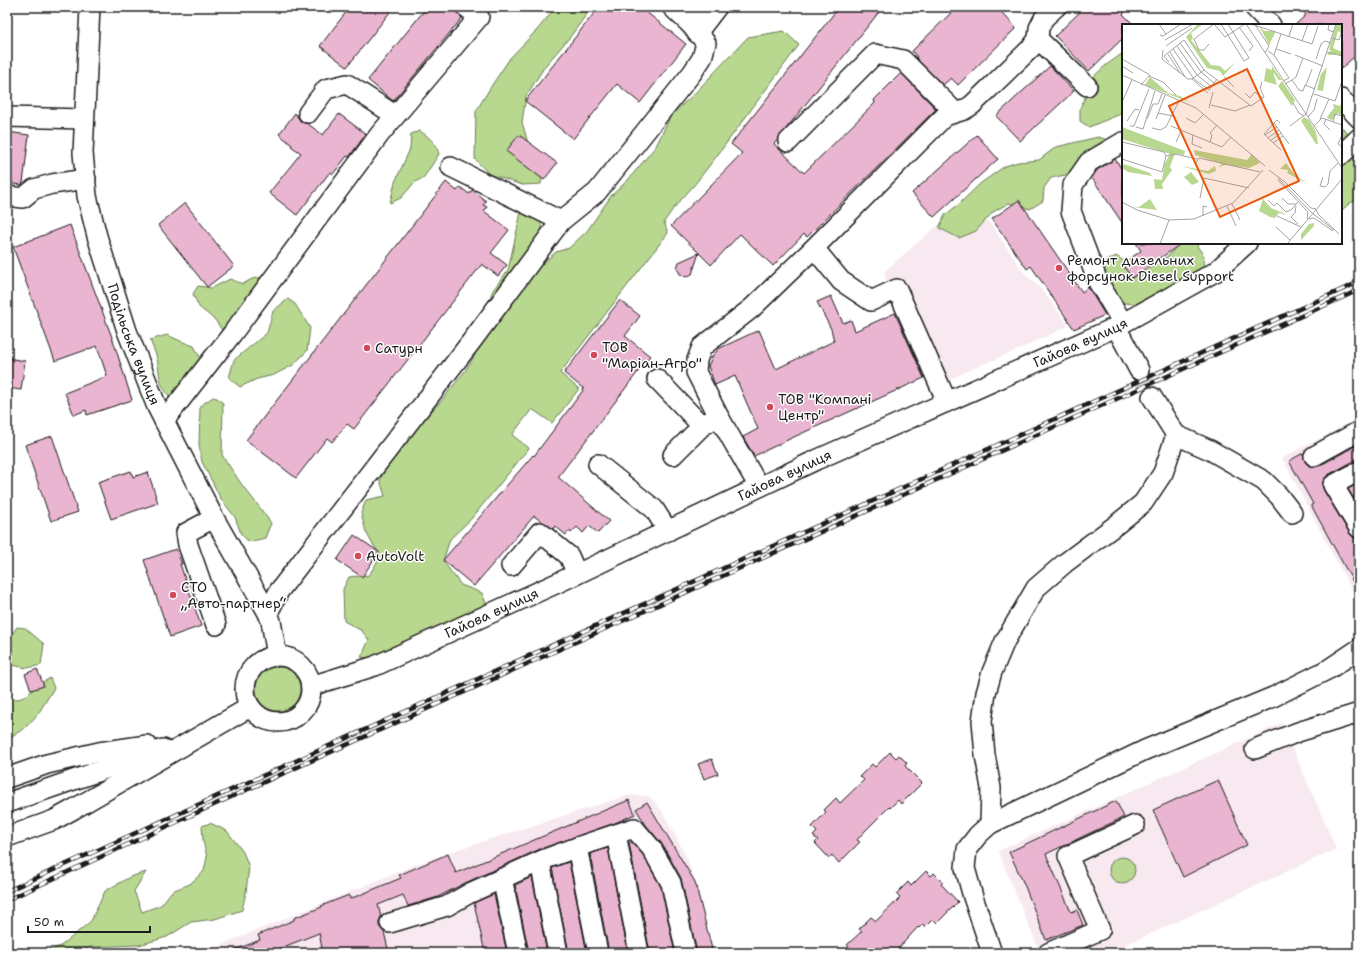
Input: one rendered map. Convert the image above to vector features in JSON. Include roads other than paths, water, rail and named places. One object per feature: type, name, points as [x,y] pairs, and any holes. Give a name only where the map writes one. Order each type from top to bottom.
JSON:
[{"type":"street","name":"Подільська вулиця","points":[[90,7],[83,153],[87,196],[97,236],[123,316],[149,388],[164,421],[214,518],[268,613],[271,621],[277,656]]},
{"type":"street","points":[[164,421],[232,334],[380,134],[479,17],[466,7]]},
{"type":"street","points":[[268,613],[279,591],[471,342],[561,221],[597,192],[692,73],[702,58],[706,43],[672,7]]},
{"type":"street","points":[[693,29],[698,7]]},
{"type":"street","points":[[693,29],[717,7]]},
{"type":"street","points":[[759,487],[719,417],[696,372],[697,360],[702,347],[752,308],[945,116],[964,110],[972,105],[1031,48],[1038,39],[1039,28],[1044,18],[1056,7]]},
{"type":"street","points":[[1254,7],[1270,24]]},
{"type":"street","points":[[1038,39],[1087,86]]},
{"type":"street","points":[[788,142],[875,54],[903,60],[955,112]]},
{"type":"street","points":[[308,113],[326,89],[347,84],[387,110],[394,117]]},
{"type":"street","points":[[1342,100],[1359,118]]},
{"type":"street","points":[[7,117],[84,119]]},
{"type":"street","points":[[1342,154],[1359,138]]},
{"type":"street","points":[[1122,143],[1089,162],[1074,185],[1070,211],[1098,282],[1139,370]]},
{"type":"street","points":[[451,167],[561,221]]},
{"type":"street","points":[[7,196],[23,198],[34,189],[52,184],[86,179]]},
{"type":"street","name":"Гайова вулиця","points":[[311,686],[376,666],[577,574],[816,460],[1119,325],[1215,272],[1246,244]]},
{"type":"street","points":[[814,248],[841,281],[871,301],[897,289],[947,402]]},
{"type":"street","points":[[657,379],[702,426]]},
{"type":"street","points":[[1152,397],[1176,435],[1210,450],[1264,481],[1279,496],[1292,513]]},
{"type":"street","points":[[673,455],[702,426],[719,417]]},
{"type":"street","points":[[1314,456],[1359,431]]},
{"type":"street","points":[[990,824],[991,788],[985,754],[982,721],[986,693],[992,672],[1005,641],[1036,588],[1065,563],[1143,503],[1163,473],[1176,435]]},
{"type":"street","points":[[598,464],[654,509],[668,531]]},
{"type":"street","points":[[1358,526],[1333,485],[1359,471]]},
{"type":"street","points":[[214,518],[186,533],[188,545],[216,625]]},
{"type":"street","points":[[511,566],[540,532],[569,556],[577,574]]},
{"type":"street","points":[[992,953],[965,868],[967,849],[978,835],[990,824],[1145,750],[1273,698],[1329,668],[1359,649]]},
{"type":"street","points":[[268,657],[287,657],[296,661],[304,668],[309,676],[311,686],[310,697],[305,707],[298,715],[288,720],[277,722],[267,720],[257,715],[250,707],[246,698],[246,678],[251,669],[258,662],[268,657]]},
{"type":"street","points":[[7,837],[54,820],[114,787],[196,737],[250,707]]},
{"type":"street","points":[[1255,749],[1298,732],[1359,713]]},
{"type":"street","points":[[7,778],[47,764],[99,752],[196,737]]},
{"type":"street","points":[[7,803],[196,737]]},
{"type":"street","points":[[1048,953],[1100,930],[1068,856],[1135,825]]},
{"type":"street","points":[[390,923],[447,906],[470,893],[540,862],[577,847],[634,828],[652,849],[671,883],[686,953]]},
{"type":"street","points":[[616,834],[639,953]]},
{"type":"street","points":[[577,847],[598,953]]},
{"type":"street","points":[[540,862],[558,953]]},
{"type":"street","points":[[502,878],[518,953]]},
{"type":"tunnel","points":[[1139,370],[1152,397]]},
{"type":"railway","points":[[7,891],[1359,282]]},
{"type":"railway","points":[[7,900],[244,791],[1359,290]]},
{"type":"place","name":"Ремонт дизельних форсунок Diesel Support","points":[[1059,268]]},
{"type":"place","name":"Сатурн","points":[[367,348]]},
{"type":"place","name":"ТОВ \"Маріан-Агро\"","points":[[594,355]]},
{"type":"place","name":"ТОВ \"Компані Центр\"","points":[[770,407]]},
{"type":"place","name":"AutoVolt","points":[[358,556]]},
{"type":"place","name":"СТО „Авто-партнер“","points":[[173,595]]}]
